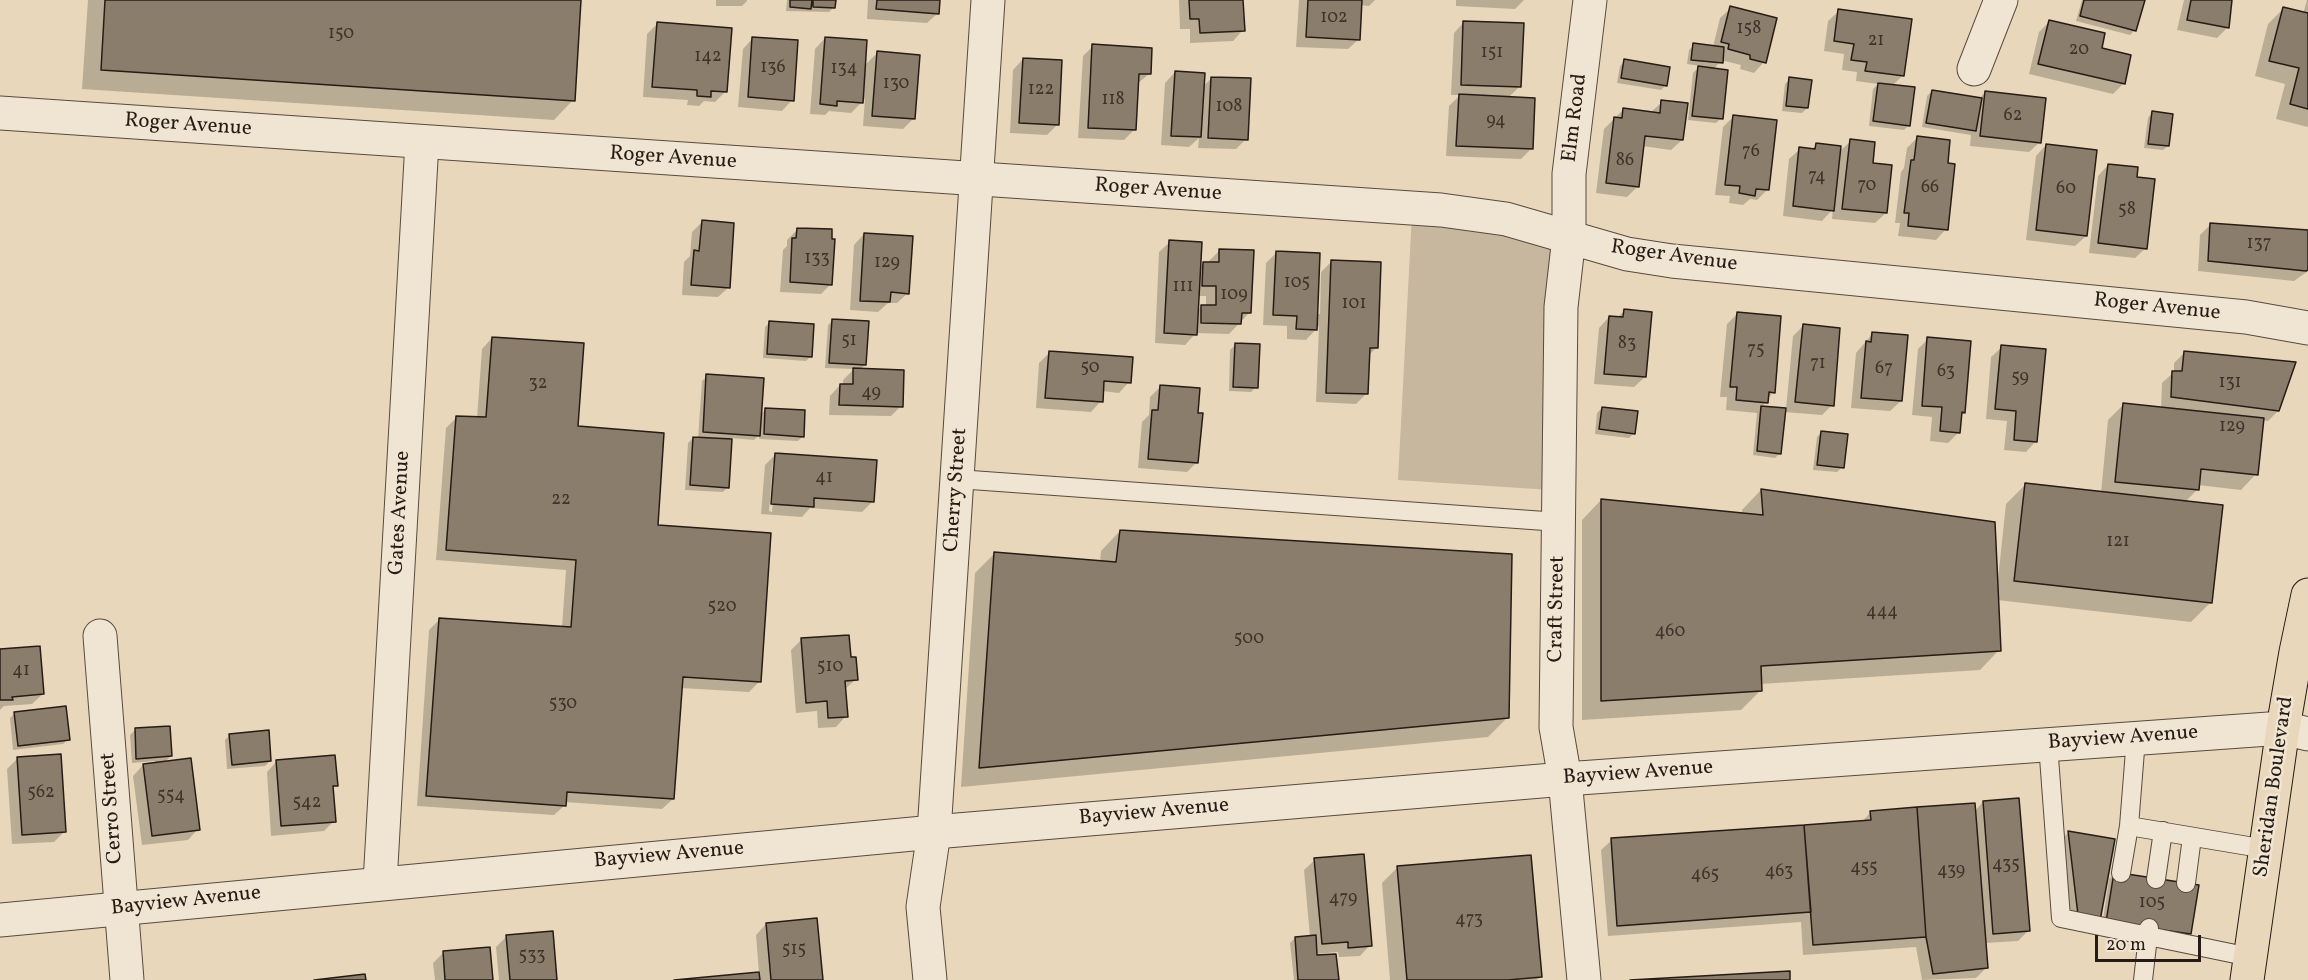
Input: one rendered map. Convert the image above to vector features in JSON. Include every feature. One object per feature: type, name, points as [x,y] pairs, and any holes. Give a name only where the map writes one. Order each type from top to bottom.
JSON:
[{"type":"main road","name":"Sheridan Boulevard","points":[[2248,969],[2266,849],[2296,731],[2296,652],[2308,595]]},
{"type":"street","name":"Cherry Street","points":[[930,980],[923,907],[934,832],[988,0]]},
{"type":"street","name":"Elm Road","points":[[1569,237],[1569,174],[1590,0]]},
{"type":"street","points":[[1974,69],[2001,0]]},
{"type":"street","name":"Roger Avenue","points":[[0,113],[1442,210],[1506,219],[1627,254],[1672,261],[2246,317],[2308,328]]},
{"type":"street","name":"Gates Avenue","points":[[380,884],[422,142]]},
{"type":"street","name":"Craft Street","points":[[1569,237],[1561,307],[1556,727],[1565,778],[1584,980]]},
{"type":"street","name":"Cerro Street","points":[[100,636],[127,980]]},
{"type":"street","name":"Bayview Avenue","points":[[0,920],[934,832],[1565,778],[2136,738],[2296,731]]},
{"type":"lane","points":[[957,479],[1559,522]]},
{"type":"lane","points":[[2121,873],[2129,826],[2136,738]]},
{"type":"lane","points":[[2048,744],[2061,918],[2178,937],[2248,969]]},
{"type":"lane","points":[[2129,826],[2266,849]]},
{"type":"lane","points":[[2156,879],[2163,831]]},
{"type":"lane","points":[[2186,883],[2192,837]]},
{"type":"lane","points":[[2143,980],[2149,932]]},
{"type":"shaded area","points":[[1412,214],[1564,241],[1551,490],[1398,480]]},
{"type":"building","points":[[105,0],[581,0],[575,101],[101,70]]},
{"type":"building","points":[[790,0],[812,0],[811,9],[790,7]]},
{"type":"building","points":[[813,0],[836,0],[835,8],[813,7]]},
{"type":"building","points":[[877,0],[940,0],[939,14],[876,9]]},
{"type":"building","points":[[1189,0],[1243,0],[1245,31],[1200,33],[1199,19],[1190,19]]},
{"type":"building","points":[[1308,0],[1362,0],[1360,40],[1306,37]]},
{"type":"building","points":[[2084,0],[2145,0],[2136,31],[2080,16]]},
{"type":"building","points":[[2191,0],[2232,0],[2229,28],[2187,20]]},
{"type":"building","points":[[1730,6],[1777,18],[1766,63],[1750,59],[1750,55],[1728,49],[1729,44],[1721,42]]},
{"type":"building","points":[[2283,7],[2308,13],[2308,109],[2290,104],[2299,68],[2269,61]]},
{"type":"building","points":[[1838,9],[1912,19],[1904,76],[1865,71],[1867,62],[1851,60],[1854,44],[1834,41]]},
{"type":"building","points":[[2049,20],[2105,33],[2102,48],[2131,55],[2125,84],[2038,64]]},
{"type":"building","points":[[1463,21],[1524,23],[1521,87],[1461,85]]},
{"type":"building","points":[[657,22],[732,28],[727,92],[711,91],[711,97],[697,96],[697,90],[652,87]]},
{"type":"building","points":[[752,37],[798,40],[794,101],[748,97]]},
{"type":"building","points":[[825,37],[867,40],[863,103],[837,101],[837,106],[820,104]]},
{"type":"building","points":[[1693,43],[1724,47],[1723,63],[1691,60]]},
{"type":"building","points":[[1092,44],[1152,48],[1151,74],[1139,74],[1136,130],[1088,128]]},
{"type":"building","points":[[877,51],[920,55],[915,119],[872,116]]},
{"type":"building","points":[[1023,58],[1062,60],[1059,125],[1019,123]]},
{"type":"building","points":[[1624,59],[1670,67],[1667,86],[1621,78]]},
{"type":"building","points":[[1698,66],[1728,70],[1723,119],[1692,116]]},
{"type":"building","points":[[1175,71],[1205,73],[1201,137],[1171,136]]},
{"type":"building","points":[[1211,77],[1251,78],[1248,140],[1208,138]]},
{"type":"building","points":[[1789,77],[1812,80],[1808,108],[1786,106]]},
{"type":"building","points":[[1878,83],[1915,87],[1910,126],[1873,121]]},
{"type":"building","points":[[1932,90],[1982,98],[1976,131],[1926,123]]},
{"type":"building","points":[[1985,91],[2046,98],[2041,143],[1980,136]]},
{"type":"building","points":[[1459,94],[1535,98],[1533,149],[1456,146]]},
{"type":"building","points":[[1661,100],[1688,103],[1683,140],[1645,136],[1639,187],[1606,183],[1614,117],[1622,118],[1623,108],[1660,113]]},
{"type":"building","points":[[2152,111],[2173,114],[2169,146],[2148,144]]},
{"type":"building","points":[[1733,115],[1777,120],[1769,190],[1756,189],[1755,196],[1739,193],[1740,186],[1725,185]]},
{"type":"building","points":[[1917,136],[1950,140],[1948,163],[1955,164],[1948,230],[1908,226],[1909,213],[1904,213],[1911,160],[1914,160]]},
{"type":"building","points":[[1850,139],[1875,142],[1873,163],[1892,165],[1887,213],[1842,209]]},
{"type":"building","points":[[1816,143],[1841,146],[1834,211],[1793,206],[1799,147],[1815,149]]},
{"type":"building","points":[[2046,144],[2097,150],[2087,236],[2036,230]]},
{"type":"building","points":[[2108,164],[2138,167],[2137,177],[2155,179],[2147,249],[2098,243]]},
{"type":"building","points":[[702,220],[734,223],[730,288],[691,285],[694,250],[699,251]]},
{"type":"building","points":[[2210,223],[2308,230],[2308,270],[2208,261]]},
{"type":"building","points":[[797,228],[832,229],[832,239],[835,239],[832,285],[790,282],[792,238],[796,238]]},
{"type":"building","points":[[864,233],[913,236],[909,294],[891,292],[890,302],[860,301]]},
{"type":"building","points":[[1169,240],[1202,242],[1197,335],[1164,333]]},
{"type":"building","points":[[1219,249],[1254,250],[1251,313],[1242,313],[1241,324],[1201,323],[1201,305],[1216,305],[1216,286],[1202,286],[1203,262],[1219,262]]},
{"type":"building","points":[[1276,251],[1320,253],[1317,330],[1296,329],[1297,316],[1273,315]]},
{"type":"building","points":[[1331,260],[1381,262],[1378,348],[1370,348],[1368,394],[1326,393]]},
{"type":"building","points":[[1624,309],[1652,312],[1646,377],[1604,374],[1609,316],[1623,317]]},
{"type":"building","points":[[1737,312],[1781,316],[1775,393],[1769,392],[1768,403],[1736,400],[1737,387],[1730,387]]},
{"type":"building","points":[[832,319],[869,321],[866,365],[829,363]]},
{"type":"building","points":[[769,321],[814,324],[812,357],[767,354]]},
{"type":"building","points":[[1803,324],[1840,328],[1834,406],[1795,402]]},
{"type":"building","points":[[1872,332],[1908,335],[1902,401],[1861,398],[1866,341],[1871,342]]},
{"type":"building","points":[[492,337],[584,343],[578,426],[664,433],[658,525],[771,533],[761,682],[683,677],[674,799],[567,792],[566,806],[426,796],[439,618],[571,627],[576,560],[446,550],[456,416],[486,417]]},
{"type":"building","points":[[1927,337],[1971,341],[1965,413],[1962,412],[1960,433],[1940,431],[1942,407],[1922,406]]},
{"type":"building","points":[[1235,343],[1260,344],[1258,388],[1233,387]]},
{"type":"building","points":[[2001,345],[2046,349],[2037,442],[2014,440],[2016,411],[1995,409]]},
{"type":"building","points":[[1049,351],[1133,357],[1131,383],[1104,381],[1103,402],[1045,398]]},
{"type":"building","points":[[2184,351],[2296,362],[2279,411],[2171,397],[2172,371],[2182,371]]},
{"type":"building","points":[[853,368],[904,370],[903,407],[839,405],[840,384],[853,384]]},
{"type":"building","points":[[706,374],[764,378],[760,436],[703,432]]},
{"type":"building","points":[[1160,385],[1200,388],[1198,413],[1203,413],[1198,463],[1148,459],[1152,410],[1158,410]]},
{"type":"building","points":[[2123,403],[2264,418],[2258,475],[2201,469],[2199,490],[2115,482]]},
{"type":"building","points":[[1761,406],[1786,408],[1781,454],[1757,451]]},
{"type":"building","points":[[1602,407],[1638,411],[1635,434],[1599,429]]},
{"type":"building","points":[[765,408],[805,410],[804,437],[764,434]]},
{"type":"building","points":[[1821,431],[1848,434],[1844,468],[1817,465]]},
{"type":"building","points":[[693,437],[732,439],[729,488],[690,485]]},
{"type":"building","points":[[775,453],[877,460],[874,502],[814,498],[814,507],[771,504]]},
{"type":"building","points":[[2025,483],[2223,505],[2212,603],[2014,581]]},
{"type":"building","points":[[1761,489],[1995,522],[2001,651],[1761,666],[1762,691],[1601,701],[1601,499],[1763,515]]},
{"type":"building","points":[[1120,530],[1512,554],[1509,718],[979,768],[994,552],[1116,562]]},
{"type":"building","points":[[849,635],[851,657],[856,657],[858,680],[845,681],[848,717],[828,718],[827,701],[806,703],[801,638]]},
{"type":"building","points":[[40,646],[44,694],[0,700],[0,649]]},
{"type":"building","points":[[66,706],[70,740],[18,746],[14,712]]},
{"type":"building","points":[[170,726],[172,756],[136,759],[135,728]]},
{"type":"building","points":[[269,730],[271,761],[232,765],[229,734]]},
{"type":"building","points":[[61,754],[66,832],[22,835],[17,757]]},
{"type":"building","points":[[335,755],[338,786],[333,786],[336,822],[281,826],[276,760]]},
{"type":"building","points":[[191,758],[200,830],[152,836],[143,764]]},
{"type":"building","points":[[2019,798],[2030,931],[1993,934],[1983,801]]},
{"type":"building","points":[[1975,803],[1988,968],[1933,974],[1926,937],[1917,807]]},
{"type":"building","points":[[1917,807],[1926,937],[1813,945],[1804,825],[1871,820],[1870,811]]},
{"type":"building","points":[[1804,825],[1811,912],[1617,926],[1611,838]]},
{"type":"building","points":[[2068,831],[2115,839],[2100,921],[2078,915]]},
{"type":"building","points":[[1364,854],[1372,946],[1348,948],[1348,942],[1322,944],[1314,858]]},
{"type":"building","points":[[1531,855],[1542,977],[1508,980],[1407,980],[1397,866]]},
{"type":"building","points":[[2114,872],[2199,885],[2191,934],[2106,922]]},
{"type":"building","points":[[817,918],[823,980],[771,980],[766,923]]},
{"type":"building","points":[[553,931],[557,980],[510,980],[506,935]]},
{"type":"building","points":[[1316,935],[1317,955],[1336,954],[1339,980],[1298,980],[1295,937]]},
{"type":"building","points":[[490,947],[493,980],[445,980],[443,951]]},
{"type":"building","points":[[1790,971],[1790,980],[1630,980]]},
{"type":"building","points":[[759,972],[760,980],[674,980]]},
{"type":"building","points":[[365,974],[366,980],[314,980]]}]
